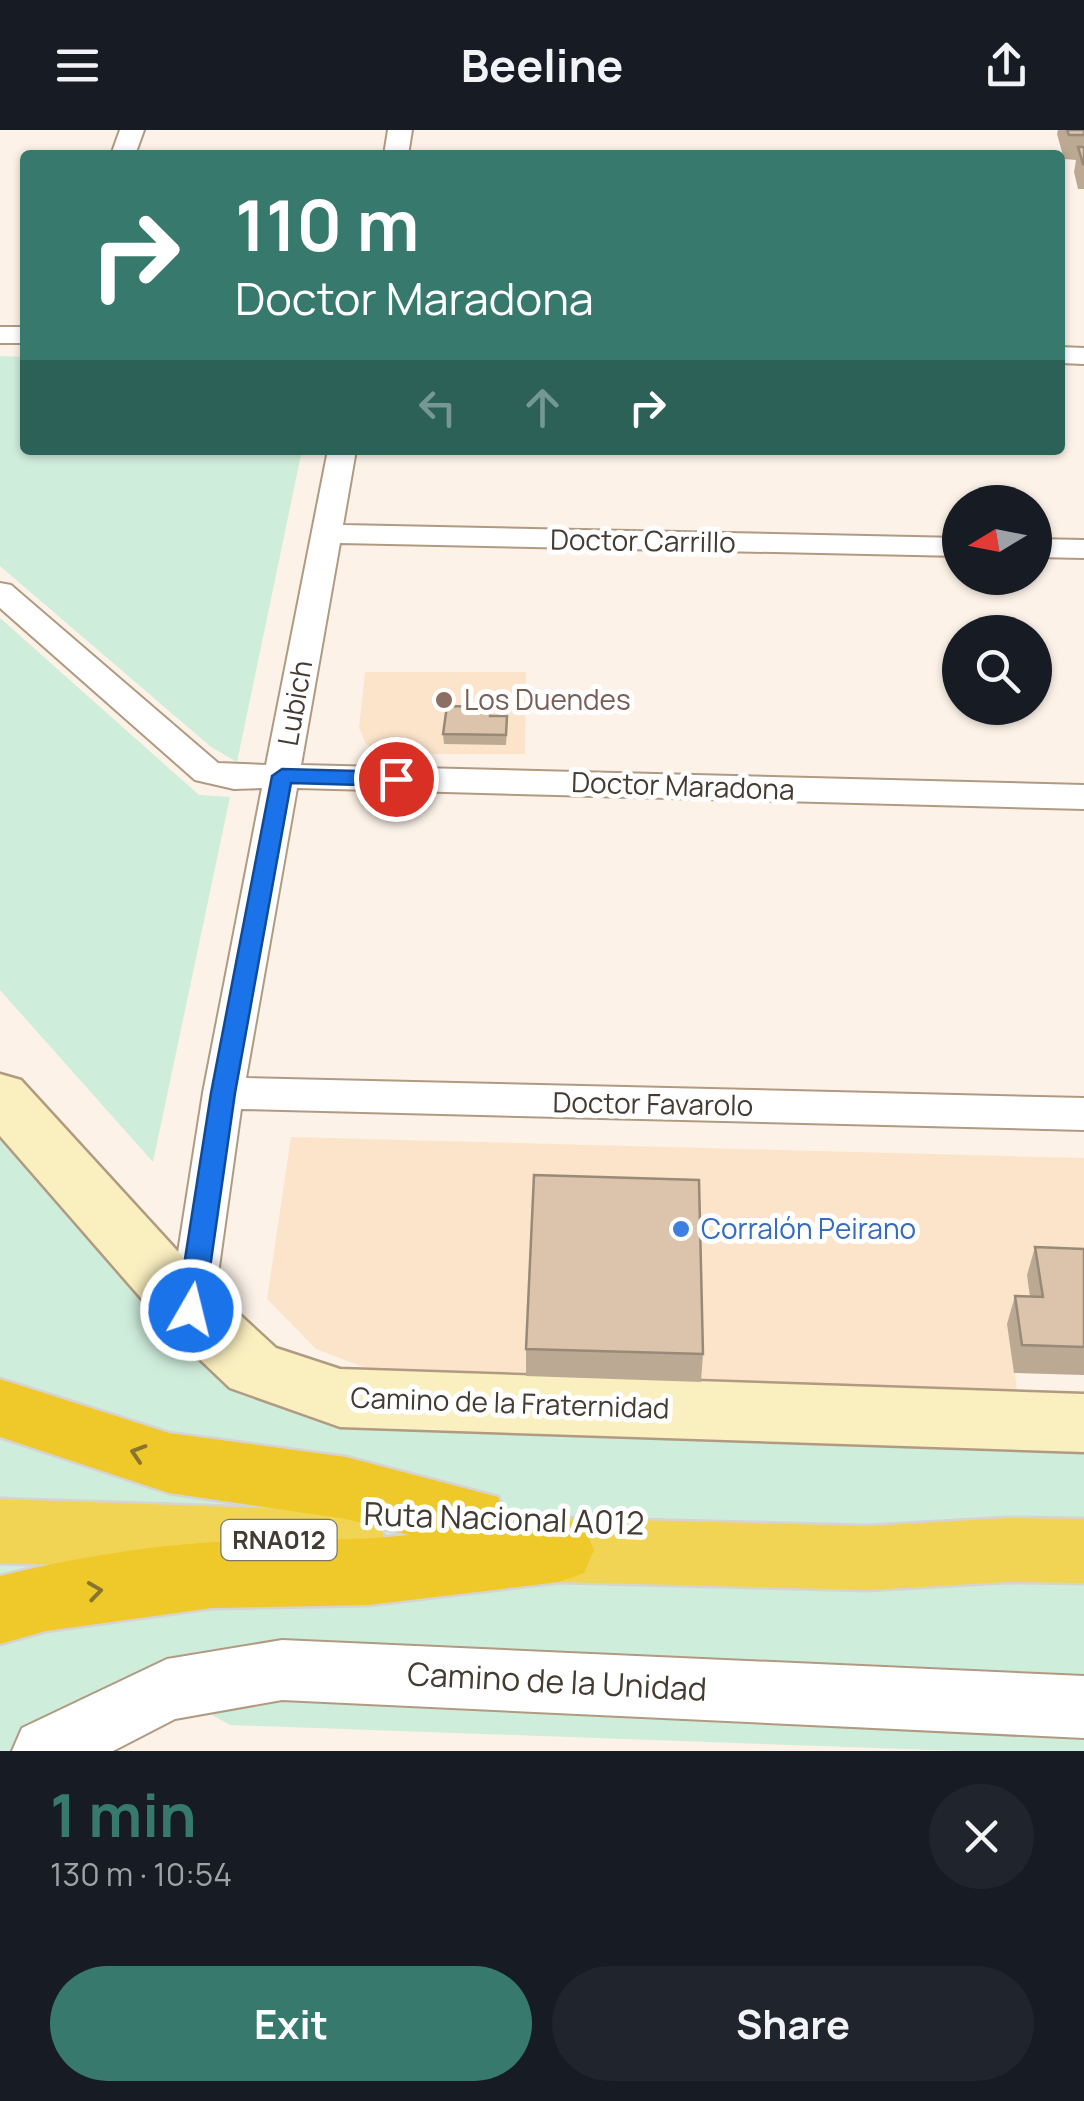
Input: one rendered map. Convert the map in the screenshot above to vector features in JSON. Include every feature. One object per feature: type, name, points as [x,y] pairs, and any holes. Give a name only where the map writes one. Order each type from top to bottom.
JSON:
[{"type":"highway","points":[[0,1408],[169,1463],[346,1488],[473,1519]]},
{"type":"highway","name":"Ruta Nacional A012","points":[[0,1500],[858,1531],[1008,1550]]},
{"type":"highway","name":"Ruta Nacional A012","points":[[0,1531],[868,1558],[1008,1550],[1084,1551]]},
{"type":"highway","points":[[0,1610],[46,1598],[212,1574],[368,1572],[559,1550]]},
{"type":"main road","name":"Camino de la Fraternidad","points":[[0,1096],[191,1310],[253,1368],[340,1398],[1084,1423]]},
{"type":"street","name":"Lubich","points":[[191,1310],[223,1093],[341,455]]},
{"type":"street","name":"Doctor Carrillo","points":[[326,534],[942,547]]},
{"type":"street","points":[[1052,549],[1084,550]]},
{"type":"street","name":"Doctor Maradona","points":[[0,592],[207,772],[234,778],[282,776],[1084,797]]},
{"type":"street","name":"Doctor Favarolo","points":[[223,1093],[1084,1114]]},
{"type":"street","name":"Camino de la Unidad","points":[[45,1751],[167,1690],[282,1670],[1084,1706]]},
{"type":"shaded area","name":"Los Duendes","points":[[365,672],[526,672],[525,754],[382,754],[366,744],[359,728]]},
{"type":"shaded area","name":"Corralón Peirano","points":[[291,1137],[1084,1158],[1084,1375],[1015,1373],[1017,1391],[376,1372],[316,1349],[267,1299]]},
{"type":"green space","points":[[0,356],[20,357],[20,455],[301,455],[237,762],[211,747],[0,566]]},
{"type":"green space","points":[[0,618],[199,795],[230,797],[153,1162],[0,990]]},
{"type":"green space","points":[[0,1096],[253,1368],[1084,1423],[1084,1751],[962,1751],[230,1725],[167,1690],[45,1751],[0,1751]]},
{"type":"building","points":[[1067,130],[1084,130],[1084,135],[1069,135]]},
{"type":"building","points":[[447,706],[490,707],[490,716],[507,716],[506,735],[443,734]]},
{"type":"building","points":[[534,1175],[699,1180],[703,1354],[526,1349]]},
{"type":"building","points":[[1035,1247],[1084,1249],[1084,1347],[1022,1345],[1015,1296],[1043,1297]]},
{"type":"place","name":"Los Duendes","points":[[444,700]]},
{"type":"place","name":"Corralón Peirano","points":[[681,1229]]},
{"type":"route","points":[[191,1310],[223,1093],[282,776],[396,779]]}]
